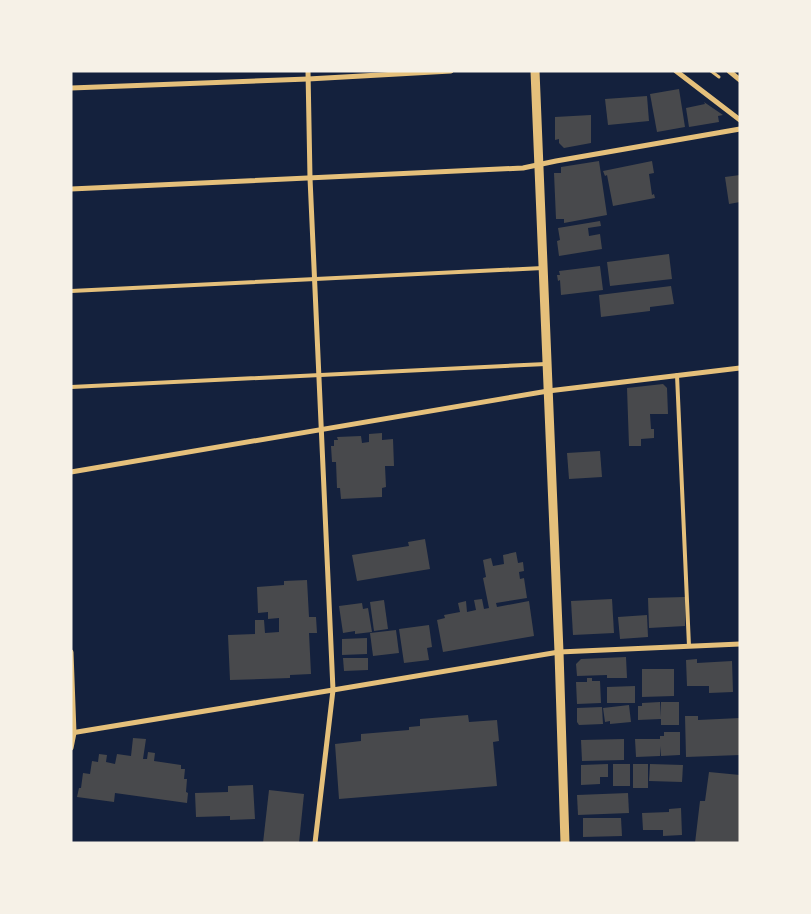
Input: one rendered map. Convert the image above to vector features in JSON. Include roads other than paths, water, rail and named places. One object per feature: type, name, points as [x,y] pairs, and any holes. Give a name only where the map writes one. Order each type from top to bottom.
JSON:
[{"type":"street","points":[[308,71],[310,178],[333,690],[315,843]]},
{"type":"street","points":[[71,88],[308,79],[451,71]]},
{"type":"street","points":[[535,71],[565,843]]},
{"type":"street","points":[[676,71],[740,120]]},
{"type":"street","points":[[729,71],[740,80]]},
{"type":"street","points":[[71,189],[523,168],[740,129]]},
{"type":"street","points":[[71,472],[548,391],[740,368]]},
{"type":"street","points":[[72,733],[559,652],[740,644]]},
{"type":"street","points":[[71,652],[71,748]]},
{"type":"lane","points":[[71,290],[543,268]]},
{"type":"lane","points":[[71,387],[547,364]]},
{"type":"lane","points":[[677,375],[690,646]]}]
